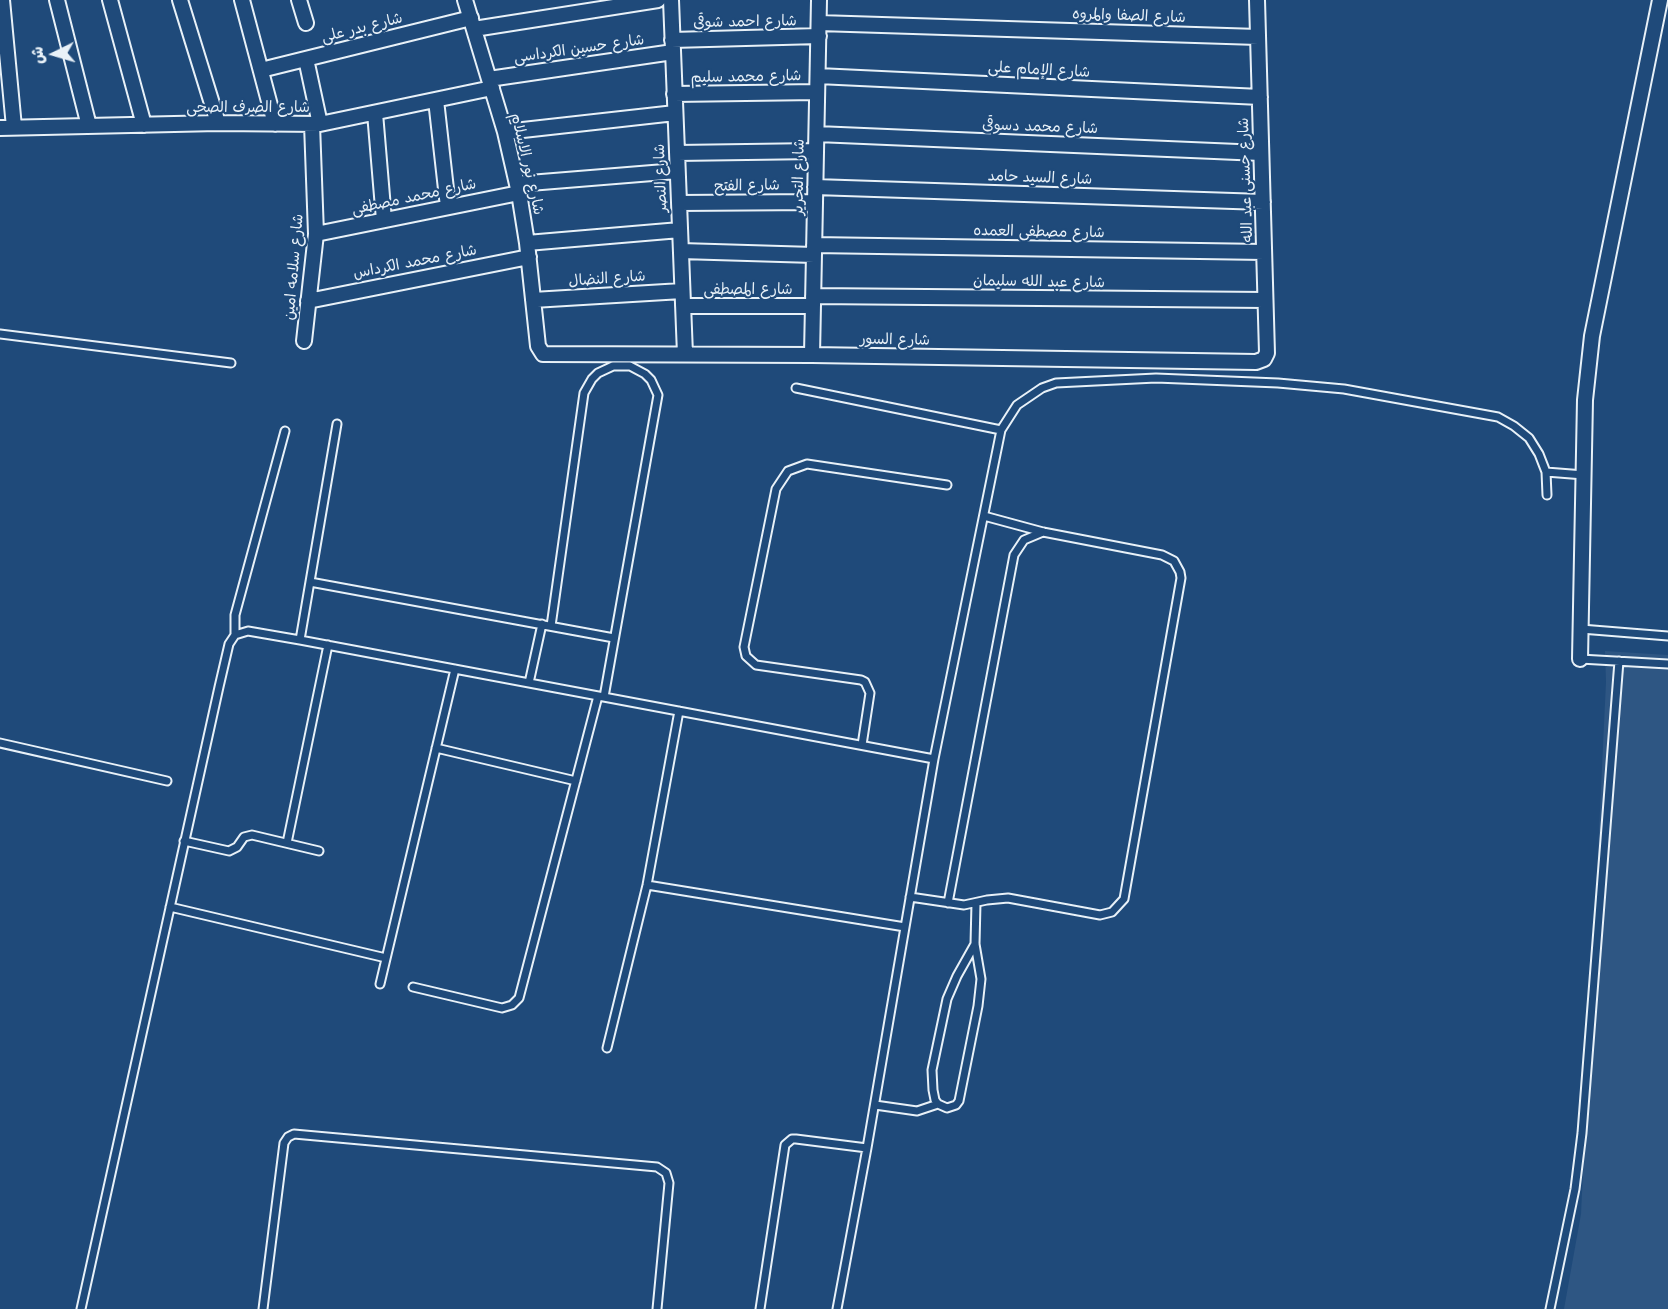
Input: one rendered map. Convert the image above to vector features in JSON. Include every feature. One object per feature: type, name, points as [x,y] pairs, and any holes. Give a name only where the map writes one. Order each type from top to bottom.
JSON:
[{"type":"street","points":[[2,0],[7,127]]},
{"type":"street","points":[[57,0],[89,126]]},
{"type":"street","points":[[110,0],[144,125]]},
{"type":"street","points":[[180,0],[218,123]]},
{"type":"street","points":[[242,0],[275,124]]},
{"type":"street","points":[[299,0],[306,23]]},
{"type":"street","name":"شارع نور الاسلام","points":[[465,0],[505,132],[518,189],[528,250],[537,339]]},
{"type":"street","name":"شارع بدر على","points":[[261,70],[472,23],[658,0]]},
{"type":"street","name":"شارع النصر","points":[[671,0],[685,354]]},
{"type":"street","name":"شارع التحرير","points":[[812,355],[819,0]]},
{"type":"street","name":"شارع حسنى عبد الله","points":[[1257,0],[1267,353],[1264,359]]},
{"type":"street","points":[[1580,659],[1585,399],[1592,336],[1660,0]]},
{"type":"street","name":"شارع احمد شوقى","points":[[672,46],[819,30]]},
{"type":"street","name":"شارع الصفا والمروه","points":[[819,30],[1258,37]]},
{"type":"street","name":"شارع حسين الكرداسى","points":[[490,83],[672,46]]},
{"type":"street","name":"شارع سلامه امين","points":[[304,341],[316,234],[316,124],[306,59]]},
{"type":"street","name":"شارع الإمام على","points":[[818,76],[1260,97]]},
{"type":"street","name":"شارع الصرف الصحى","points":[[7,127],[218,123],[316,124],[436,100],[490,83]]},
{"type":"street","name":"شارع محمد سليم","points":[[674,94],[818,92]]},
{"type":"street","points":[[436,100],[448,207]]},
{"type":"street","points":[[375,113],[384,220]]},
{"type":"street","points":[[505,132],[675,113]]},
{"type":"street","name":"شارع محمد دسوقى","points":[[817,134],[1261,153]]},
{"type":"street","points":[[677,153],[816,151]]},
{"type":"street","name":"شارع محمد مصطفى","points":[[316,234],[448,207],[518,189],[677,171]]},
{"type":"street","name":"شارع السيد حامد","points":[[815,187],[1263,202]]},
{"type":"street","name":"شارع الفتح","points":[[679,203],[815,202]]},
{"type":"street","name":"شارع محمد الكرداس","points":[[308,300],[528,250],[680,230]]},
{"type":"street","name":"شارع مصطفى العمده","points":[[681,251],[1264,252]]},
{"type":"street","name":"شارع النضال","points":[[534,300],[682,291]]},
{"type":"street","name":"شارع عبد الله سليمان","points":[[813,301],[1265,300]]},
{"type":"street","name":"شارع المصطفى","points":[[683,306],[813,301]]},
{"type":"street","name":"شارع السور","points":[[537,339],[541,351],[547,355],[812,355],[1256,362],[1264,359]]},
{"type":"lane","points":[[0,334],[231,363]]},
{"type":"lane","points":[[413,987],[502,1008],[512,1005],[519,998],[576,781],[601,696],[614,638],[658,395],[651,380],[630,366],[613,366],[598,373],[584,393],[551,626]]},
{"type":"lane","points":[[837,1309],[875,1105],[934,759],[1001,430],[1017,405],[1042,388],[1056,383],[1156,378],[1278,383],[1344,389],[1498,417],[1515,426],[1529,438],[1539,454],[1545,472],[1547,495]]},
{"type":"lane","points":[[796,388],[1001,430]]},
{"type":"lane","points":[[300,640],[337,424]]},
{"type":"lane","points":[[81,1309],[229,644],[235,635],[235,615],[285,431]]},
{"type":"lane","points":[[862,745],[870,693],[865,682],[756,665],[746,656],[744,647],[776,489],[788,471],[807,464],[947,485]]},
{"type":"lane","points":[[1545,472],[1584,474]]},
{"type":"lane","points":[[910,897],[964,905],[1008,898],[1100,915],[1112,912],[1121,904],[1126,887],[1181,578],[1180,572],[1174,561],[1162,555],[1044,532],[984,516]]},
{"type":"lane","points":[[948,903],[1014,555],[1024,540],[1044,532]]},
{"type":"lane","points":[[310,582],[614,638]]},
{"type":"lane","points":[[529,683],[542,624]]},
{"type":"lane","points":[[1581,629],[1668,636]]},
{"type":"lane","points":[[235,635],[249,631],[300,640],[934,759]]},
{"type":"lane","points":[[287,843],[328,645]]},
{"type":"lane","points":[[1580,659],[1668,664]]},
{"type":"lane","points":[[1550,1309],[1580,1154],[1619,661]]},
{"type":"lane","points":[[380,984],[454,669]]},
{"type":"lane","points":[[607,1048],[647,885],[679,711]]},
{"type":"lane","points":[[0,743],[167,781]]},
{"type":"lane","points":[[436,748],[576,781]]},
{"type":"lane","points":[[184,841],[225,851],[233,850],[247,835],[319,851]]},
{"type":"lane","points":[[647,885],[905,927]]},
{"type":"lane","points":[[875,1105],[917,1111],[938,1104],[947,1108],[956,1105],[959,1101],[980,993],[980,966],[975,944],[976,903]]},
{"type":"lane","points":[[170,907],[386,958]]},
{"type":"lane","points":[[938,1104],[933,1090],[932,1070],[945,1009],[954,981],[975,944]]},
{"type":"lane","points":[[262,1309],[284,1143],[294,1134],[657,1167],[666,1173],[669,1183],[657,1309]]},
{"type":"lane","points":[[760,1309],[785,1145],[792,1139],[796,1139],[867,1148]]},
{"type":"shaded area","points":[[1605,651],[1668,655],[1668,1309],[1564,1309],[1581,1214],[1606,682]]}]
